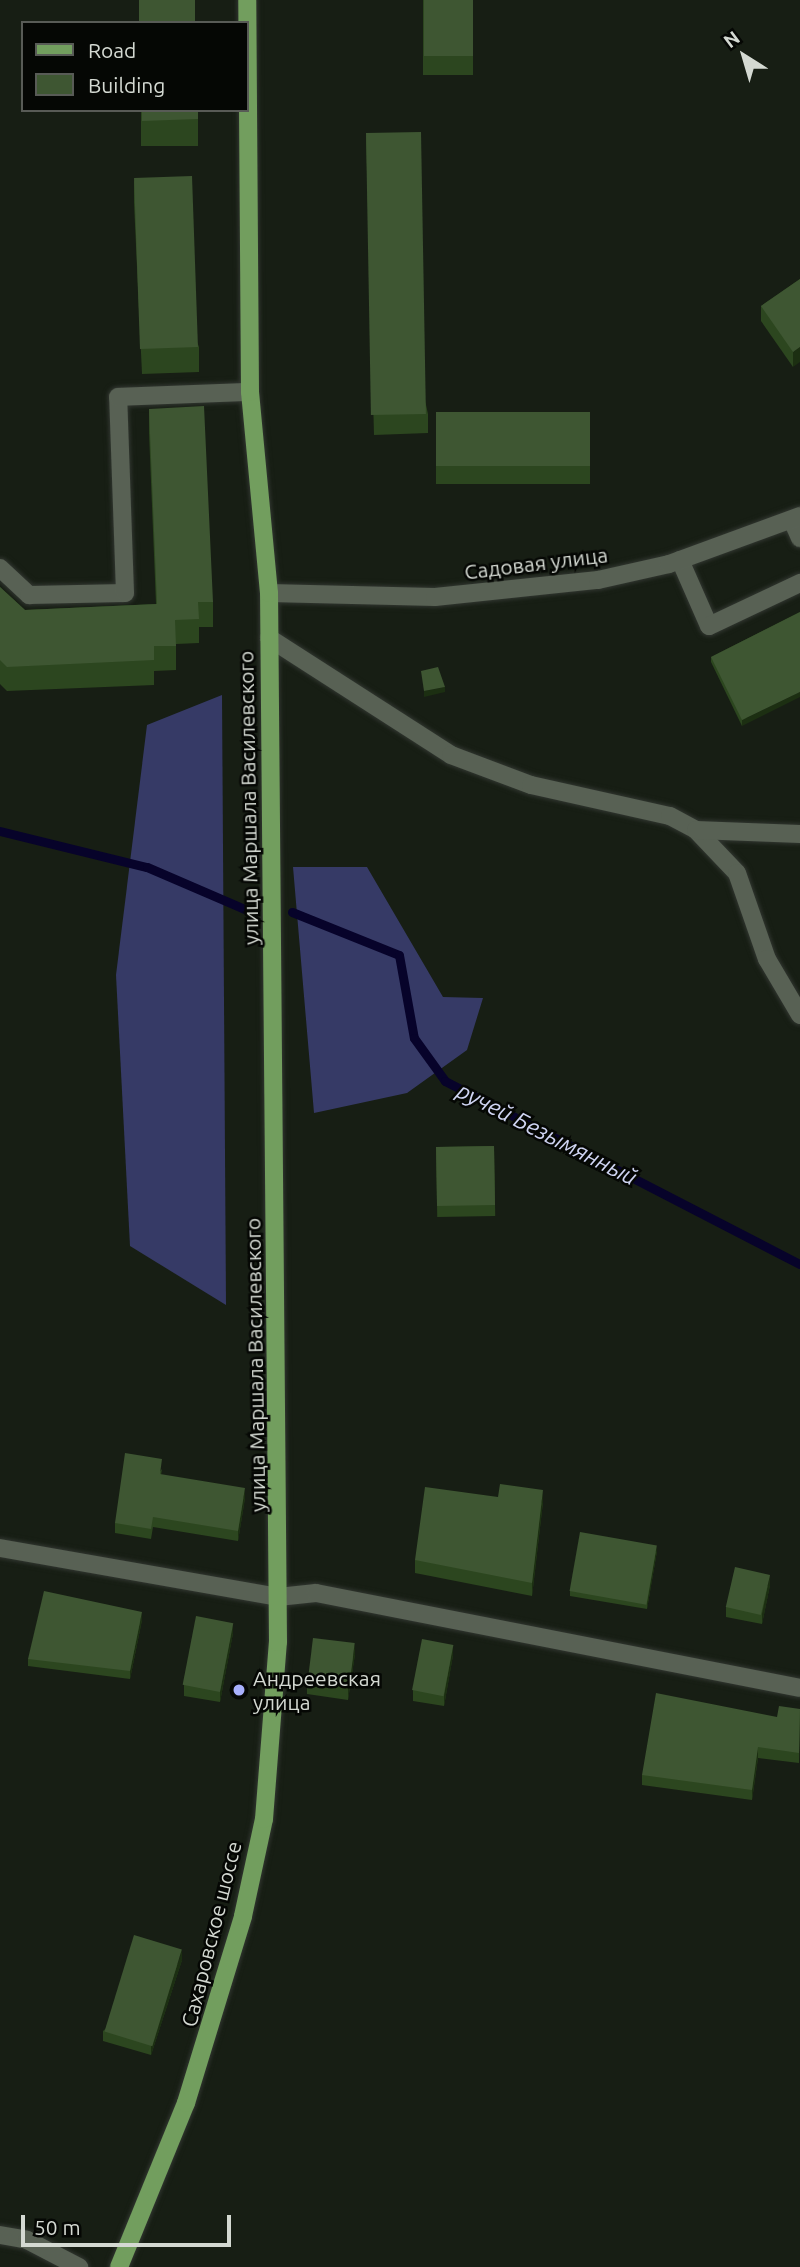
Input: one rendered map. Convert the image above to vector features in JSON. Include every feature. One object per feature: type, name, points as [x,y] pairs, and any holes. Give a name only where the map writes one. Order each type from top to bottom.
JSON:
[{"type":"main road","name":"улица Маршала Василевского","points":[[247,0],[247,21]]},
{"type":"main road","name":"улица Маршала Василевского","points":[[248,112],[250,392],[269,593],[278,1597]]},
{"type":"main road","name":"Сахаровское шоссе","points":[[119,2267],[186,2102],[243,1916],[264,1819],[278,1597]]},
{"type":"street","points":[[0,568],[29,595],[125,593],[118,397],[250,392]]},
{"type":"street","points":[[796,518],[800,538]]},
{"type":"street","name":"Садовая улица","points":[[269,593],[354,598],[476,594],[598,580],[680,560],[796,518]]},
{"type":"street","points":[[680,560],[709,626],[800,583]]},
{"type":"street","points":[[268,638],[451,755],[531,785],[670,816],[696,830],[737,873],[767,959],[800,1015]]},
{"type":"street","points":[[696,830],[800,834]]},
{"type":"street","points":[[0,1548],[278,1597],[316,1593],[800,1688]]},
{"type":"street","points":[[0,2235],[27,2240],[79,2267]]},
{"type":"shaded area","points":[[222,695],[226,1305],[130,1246],[116,975],[147,725]]},
{"type":"shaded area","points":[[293,867],[367,867],[443,997],[483,998],[467,1050],[407,1093],[314,1113]]},
{"type":"building","points":[[139,0],[195,0],[195,21],[139,21]]},
{"type":"building","points":[[424,0],[473,0],[473,56],[424,56]]},
{"type":"building","points":[[142,112],[198,112],[198,119],[142,121]]},
{"type":"building","points":[[421,132],[426,414],[371,415],[366,133]]},
{"type":"building","points":[[192,176],[198,347],[140,349],[134,178]]},
{"type":"building","points":[[800,279],[800,347],[793,352],[761,306]]},
{"type":"building","points":[[204,406],[213,602],[198,602],[199,619],[175,620],[176,646],[154,646],[154,660],[7,667],[0,660],[0,587],[25,610],[157,604],[149,409]]},
{"type":"building","points":[[436,412],[590,412],[590,466],[436,466]]},
{"type":"building","points":[[800,612],[800,692],[742,720],[711,657]]},
{"type":"building","points":[[438,667],[445,687],[424,691],[421,671]]},
{"type":"building","points":[[494,1146],[495,1205],[437,1206],[436,1147]]},
{"type":"building","points":[[125,1453],[162,1459],[160,1474],[245,1488],[238,1531],[153,1517],[151,1529],[115,1523]]},
{"type":"building","points":[[500,1484],[543,1490],[532,1583],[415,1560],[425,1487],[498,1497]]},
{"type":"building","points":[[580,1532],[657,1546],[646,1605],[570,1591]]},
{"type":"building","points":[[735,1567],[770,1575],[761,1615],[726,1607]]},
{"type":"building","points":[[44,1591],[142,1612],[130,1671],[28,1659]]},
{"type":"building","points":[[196,1616],[233,1623],[220,1692],[183,1685]]},
{"type":"building","points":[[313,1638],[355,1643],[349,1688],[308,1683]]},
{"type":"building","points":[[422,1639],[453,1645],[443,1696],[412,1690]]},
{"type":"building","points":[[656,1693],[777,1717],[779,1706],[800,1709],[799,1753],[758,1747],[752,1790],[642,1775]]},
{"type":"building","points":[[134,1935],[182,1950],[152,2046],[104,2032]]},
{"type":"waterway","name":"ручей Безымянный","points":[[0,831],[147,867],[247,910]]},
{"type":"waterway","name":"ручей Безымянный","points":[[292,912],[399,955],[414,1038],[445,1081],[800,1264]]},
{"type":"place","name":"Андреевская улица","points":[[239,1690]]}]
